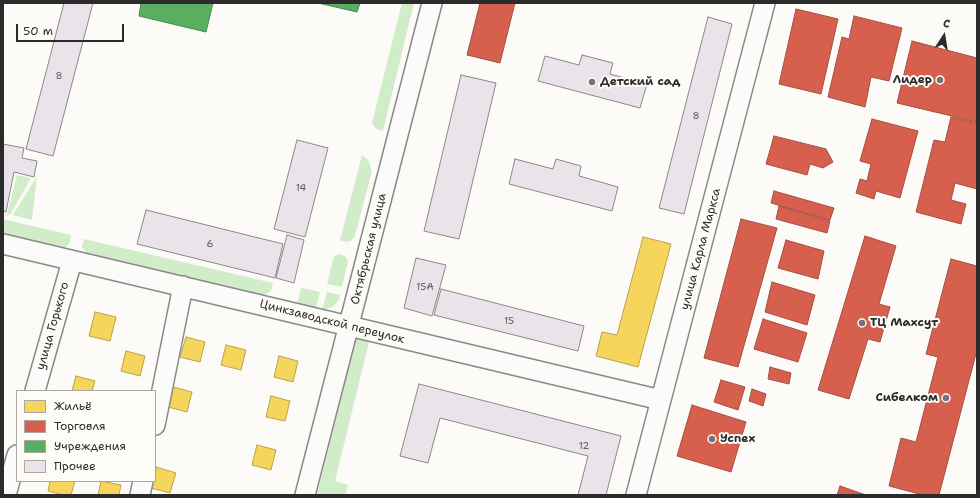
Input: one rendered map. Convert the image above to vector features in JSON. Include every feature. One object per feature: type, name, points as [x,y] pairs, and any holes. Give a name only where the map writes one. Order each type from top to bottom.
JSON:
[{"type":"street","name":"Октябрьская улица","points":[[305,495],[432,3]]},
{"type":"street","name":"улица Карла Маркса","points":[[636,495],[765,3]]},
{"type":"street","name":"Цинкзаводской переулок","points":[[3,244],[661,400]]},
{"type":"street","name":"улица Горького","points":[[35,390],[72,261]]},
{"type":"street","points":[[156,420],[183,286]]},
{"type":"street","points":[[6,495],[16,459]]},
{"type":"street","points":[[140,495],[143,482]]},
{"type":"green space","points":[[402,3],[414,3],[383,131],[376,129],[372,123]]},
{"type":"green space","points":[[362,155],[368,160],[372,171],[355,236],[351,241],[346,242],[340,240]]},
{"type":"green space","points":[[17,175],[31,178],[10,215],[7,214]]},
{"type":"green space","points":[[37,176],[32,220],[13,215]]},
{"type":"green space","points":[[3,219],[71,235],[70,243],[66,247],[61,248],[3,234]]},
{"type":"green space","points":[[84,239],[273,283],[271,291],[262,297],[88,255],[82,247]]},
{"type":"green space","points":[[339,254],[345,256],[348,261],[342,287],[327,284],[334,256]]},
{"type":"green space","points":[[301,288],[320,292],[316,308],[297,304]]},
{"type":"green space","points":[[327,292],[340,295],[339,300],[333,307],[322,310]]},
{"type":"green space","points":[[358,331],[371,334],[335,481],[348,485],[345,495],[317,495]]},
{"type":"building: Жильё","points":[[643,237],[671,244],[638,367],[596,356],[602,332],[617,335]]},
{"type":"building: Жильё","points":[[95,312],[116,317],[110,341],[89,336]]},
{"type":"building: Жильё","points":[[186,337],[205,342],[200,362],[180,357]]},
{"type":"building: Жильё","points":[[226,345],[246,350],[241,370],[221,365]]},
{"type":"building: Жильё","points":[[126,351],[145,356],[140,376],[121,371]]},
{"type":"building: Жильё","points":[[279,356],[298,361],[293,382],[274,377]]},
{"type":"building: Жильё","points":[[76,376],[95,381],[92,390],[72,390]]},
{"type":"building: Жильё","points":[[173,387],[192,392],[187,412],[168,407]]},
{"type":"building: Жильё","points":[[271,396],[290,401],[285,421],[266,417]]},
{"type":"building: Жильё","points":[[257,445],[276,450],[271,470],[252,465]]},
{"type":"building: Жильё","points":[[156,467],[176,473],[170,493],[151,488],[153,482],[156,482]]},
{"type":"building: Жильё","points":[[50,482],[75,482],[71,495],[63,495],[48,491]]},
{"type":"building: Жильё","points":[[101,482],[121,485],[119,495],[98,495]]},
{"type":"building: Торговля","points":[[480,3],[515,3],[500,63],[467,55]]},
{"type":"building: Торговля","points":[[796,9],[838,19],[821,94],[779,84]]},
{"type":"building: Торговля","points":[[854,16],[902,28],[889,81],[871,77],[865,107],[828,97],[842,37],[849,39]]},
{"type":"building: Торговля","name":"Лидер","points":[[912,41],[977,58],[977,122],[897,103]]},
{"type":"building: Торговля","points":[[951,117],[977,123],[977,189],[955,183],[951,200],[966,204],[961,224],[916,212],[934,140],[945,142]]},
{"type":"building: Торговля","points":[[872,119],[918,131],[900,198],[876,191],[874,199],[856,193],[860,179],[867,181],[871,164],[860,161]]},
{"type":"building: Торговля","points":[[774,136],[826,149],[833,162],[823,168],[810,164],[807,175],[766,164]]},
{"type":"building: Торговля","points":[[774,191],[834,208],[830,220],[771,203]]},
{"type":"building: Торговля","points":[[779,206],[830,221],[827,233],[776,219]]},
{"type":"building: Торговля","points":[[741,219],[777,228],[738,367],[704,358]]},
{"type":"building: Торговля","name":"ТЦ Махсут","points":[[865,236],[896,246],[879,304],[890,307],[880,342],[868,339],[849,399],[818,390]]},
{"type":"building: Торговля","points":[[786,240],[824,251],[818,279],[778,268]]},
{"type":"building: Торговля","name":"Сибелком","points":[[951,259],[977,266],[977,350],[939,495],[923,495],[889,486],[901,438],[916,442],[938,357],[926,354]]},
{"type":"building: Торговля","points":[[772,282],[815,295],[807,325],[765,312]]},
{"type":"building: Торговля","points":[[763,319],[807,333],[798,362],[754,349]]},
{"type":"building: Торговля","points":[[770,367],[791,373],[789,384],[768,379]]},
{"type":"building: Торговля","points":[[721,380],[745,387],[738,410],[714,402]]},
{"type":"building: Торговля","points":[[752,389],[766,394],[763,406],[749,401]]},
{"type":"building: Торговля","name":"Успех","points":[[692,405],[746,422],[731,472],[677,456]]},
{"type":"building: Торговля","points":[[840,486],[866,495],[837,495]]},
{"type":"building: Учреждения","points":[[141,3],[213,3],[206,32],[139,16]]},
{"type":"building: Учреждения","points":[[318,3],[360,3],[357,12]]},
{"type":"building: Прочее","points":[[64,3],[93,3],[53,156],[26,149]]},
{"type":"building: Прочее","points":[[708,17],[732,24],[684,214],[659,208]]},
{"type":"building: Прочее","name":"Детский сад","points":[[582,55],[613,63],[610,74],[647,84],[640,108],[538,81],[545,56],[579,65]]},
{"type":"building: Прочее","points":[[461,75],[496,83],[459,239],[424,231]]},
{"type":"building: Прочее","points":[[297,140],[328,148],[305,237],[274,229]]},
{"type":"building: Прочее","points":[[3,144],[24,148],[22,158],[37,161],[34,177],[14,172],[6,212],[3,211]]},
{"type":"building: Прочее","points":[[515,159],[553,169],[556,159],[581,166],[579,176],[618,187],[612,211],[509,184]]},
{"type":"building: Прочее","points":[[146,210],[283,244],[275,278],[137,244]]},
{"type":"building: Прочее","points":[[287,235],[304,240],[294,283],[276,278]]},
{"type":"building: Прочее","points":[[416,258],[446,265],[432,316],[404,308]]},
{"type":"building: Прочее","points":[[441,289],[584,326],[578,351],[434,315]]},
{"type":"building: Прочее","points":[[419,384],[621,436],[606,495],[578,495],[588,456],[440,418],[428,463],[400,456]]},
{"type":"place","name":"Лидер","points":[[940,80]]},
{"type":"place","name":"Детский сад","points":[[592,82]]},
{"type":"place","name":"ТЦ Махсут","points":[[862,323]]},
{"type":"place","name":"Сибелком","points":[[946,398]]},
{"type":"place","name":"Успех","points":[[712,439]]}]
